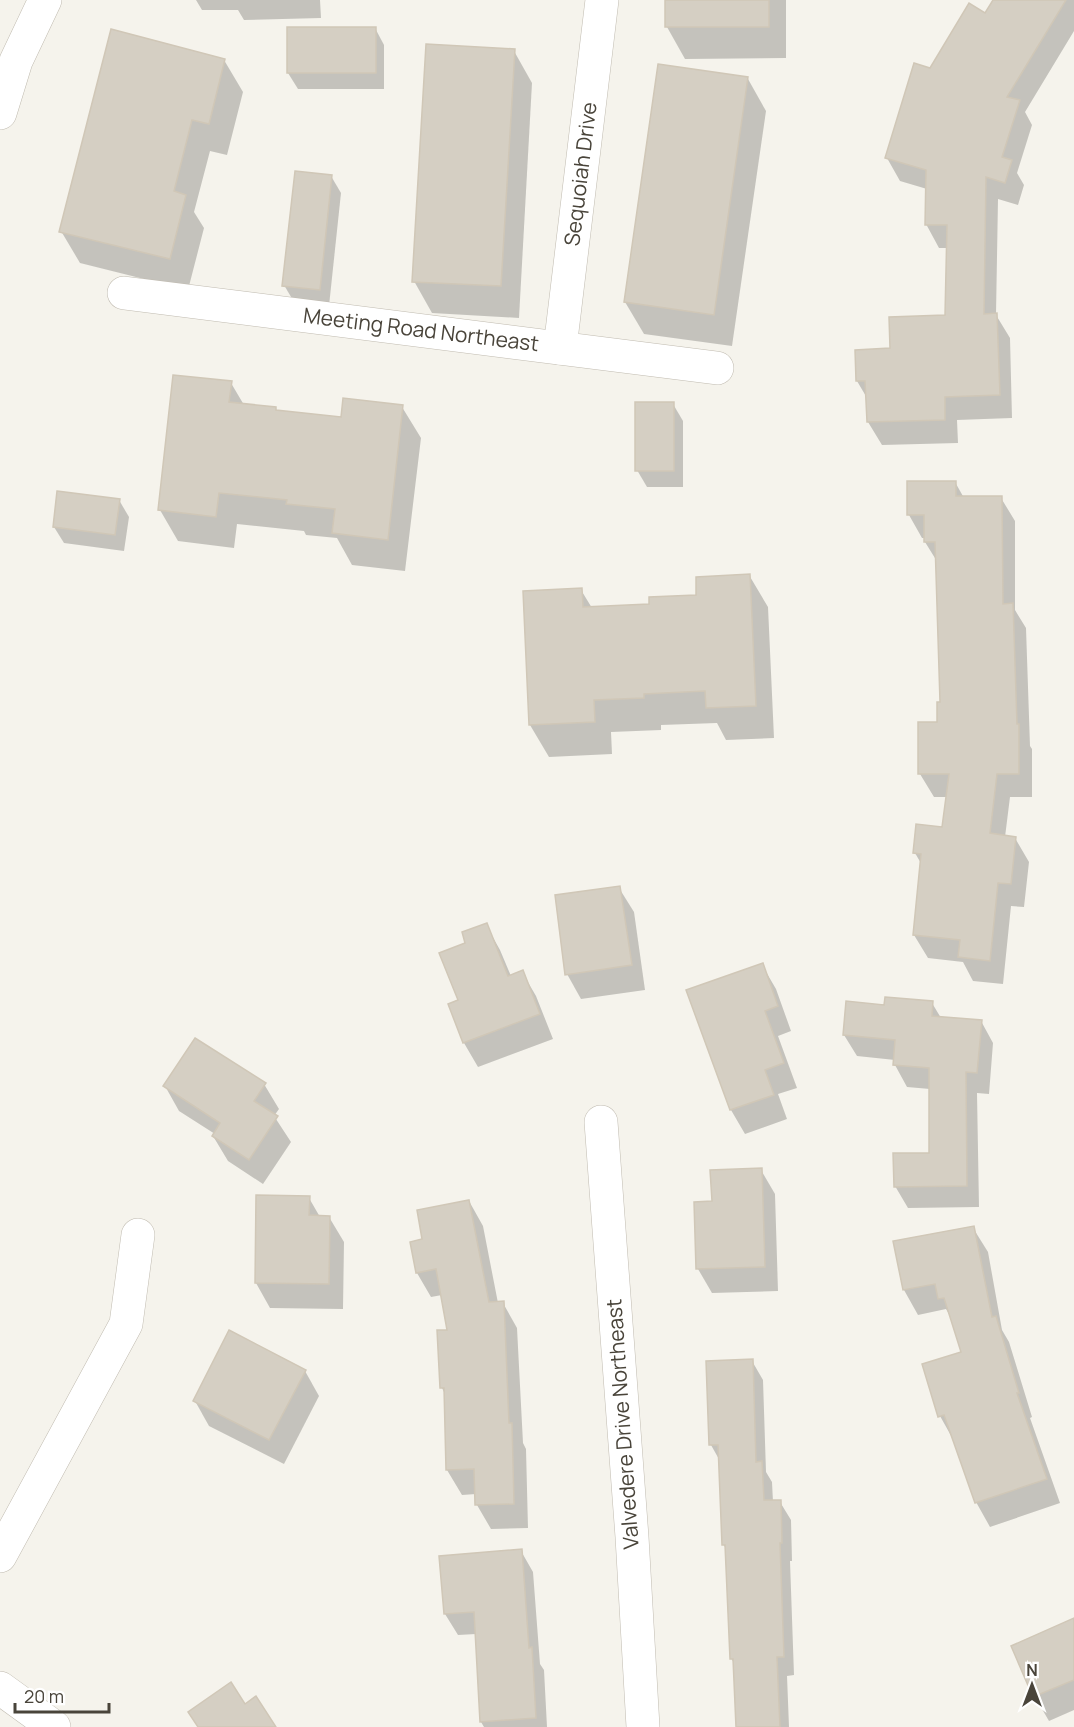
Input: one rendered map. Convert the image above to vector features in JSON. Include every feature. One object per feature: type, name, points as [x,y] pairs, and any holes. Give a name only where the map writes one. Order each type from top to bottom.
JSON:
[{"type":"street","points":[[0,113],[16,61],[45,0]]},
{"type":"street","name":"Sequoiah Drive","points":[[560,348],[602,0]]},
{"type":"street","name":"Meeting Road Northeast","points":[[124,293],[717,368]]},
{"type":"street","name":"Valvedere Drive Northeast","points":[[601,1122],[632,1538],[643,1727]]},
{"type":"street","points":[[0,1556],[126,1324],[138,1235]]},
{"type":"street","points":[[0,1689],[54,1727]]},
{"type":"building","points":[[665,0],[769,0],[769,27],[665,27]]},
{"type":"building","points":[[993,0],[1066,0],[1007,97],[1020,100],[1002,157],[1012,160],[1005,183],[986,177],[984,314],[997,313],[1000,395],[945,397],[945,420],[867,422],[865,381],[856,381],[855,350],[890,348],[889,317],[945,315],[947,225],[925,225],[926,170],[885,158],[914,63],[930,68],[969,3],[985,13]]},
{"type":"building","points":[[287,27],[376,27],[376,73],[287,73]]},
{"type":"building","points":[[111,29],[225,59],[209,124],[192,120],[174,191],[186,195],[170,259],[59,232]]},
{"type":"building","points":[[426,44],[515,49],[501,286],[412,282]]},
{"type":"building","points":[[658,64],[748,77],[714,315],[624,302]]},
{"type":"building","points":[[295,171],[332,175],[320,290],[282,286]]},
{"type":"building","points":[[173,375],[232,381],[229,402],[276,407],[276,410],[341,417],[343,398],[403,405],[388,540],[332,533],[335,509],[286,504],[287,500],[219,493],[216,517],[158,510]]},
{"type":"building","points":[[635,402],[674,402],[674,471],[635,471]]},
{"type":"building","points":[[907,481],[956,481],[956,496],[1002,496],[1003,604],[1013,603],[1019,774],[997,774],[990,833],[1016,837],[1011,884],[998,883],[990,961],[958,957],[960,940],[913,935],[921,854],[913,853],[916,824],[942,827],[949,774],[918,774],[918,722],[937,722],[937,702],[940,702],[935,542],[924,542],[924,515],[907,515]]},
{"type":"building","points":[[57,491],[120,499],[115,535],[53,527]]},
{"type":"building","points":[[750,574],[756,706],[706,708],[705,691],[644,694],[644,698],[594,700],[595,722],[529,725],[523,591],[582,588],[583,607],[649,604],[649,597],[696,595],[696,577]]},
{"type":"building","points":[[620,886],[632,965],[565,975],[555,895]]},
{"type":"building","points":[[487,923],[508,976],[523,970],[540,1014],[463,1043],[448,1004],[458,1000],[439,953],[465,943],[462,932]]},
{"type":"building","points":[[763,963],[778,1006],[765,1011],[784,1063],[765,1070],[774,1095],[730,1110],[686,990]]},
{"type":"building","points":[[885,997],[933,1001],[932,1016],[982,1020],[977,1073],[966,1072],[967,1186],[894,1187],[893,1153],[929,1153],[929,1068],[893,1065],[895,1040],[843,1035],[846,1001],[884,1005]]},
{"type":"building","points":[[195,1038],[266,1083],[254,1101],[278,1116],[249,1160],[212,1136],[220,1123],[163,1086]]},
{"type":"building","points":[[762,1168],[765,1267],[696,1269],[694,1202],[712,1201],[710,1170]]},
{"type":"building","points":[[256,1195],[310,1196],[309,1215],[330,1216],[329,1284],[255,1283]]},
{"type":"building","points":[[469,1200],[489,1302],[504,1301],[509,1423],[512,1423],[514,1504],[475,1505],[474,1469],[446,1470],[444,1388],[440,1388],[437,1330],[447,1330],[436,1269],[416,1273],[410,1242],[422,1239],[417,1210]]},
{"type":"building","points":[[974,1226],[992,1317],[996,1316],[1019,1393],[1017,1393],[1047,1479],[975,1503],[944,1415],[938,1417],[922,1364],[961,1352],[944,1298],[938,1299],[935,1284],[903,1290],[893,1241]]},
{"type":"building","points":[[229,1330],[306,1370],[269,1440],[193,1401]]},
{"type":"building","points":[[753,1359],[756,1462],[762,1461],[764,1500],[781,1500],[782,1543],[780,1543],[784,1657],[777,1657],[780,1727],[736,1727],[733,1659],[730,1659],[725,1545],[722,1545],[718,1445],[709,1445],[706,1361]]},
{"type":"building","points":[[522,1549],[529,1648],[532,1647],[536,1718],[480,1722],[474,1612],[444,1614],[439,1556]]},
{"type":"building","points":[[1074,1618],[1074,1680],[1033,1697],[1011,1646]]},
{"type":"building","points":[[231,1682],[245,1704],[256,1696],[276,1727],[198,1727],[188,1712]]}]
